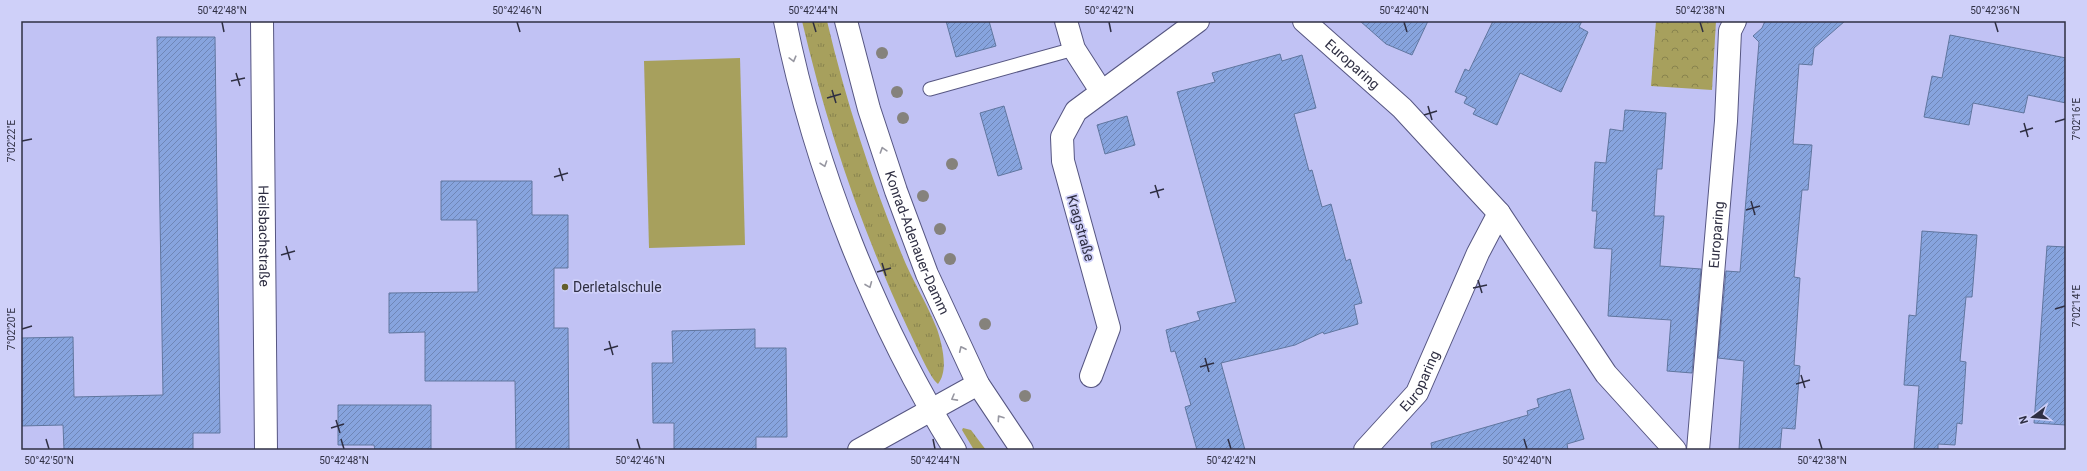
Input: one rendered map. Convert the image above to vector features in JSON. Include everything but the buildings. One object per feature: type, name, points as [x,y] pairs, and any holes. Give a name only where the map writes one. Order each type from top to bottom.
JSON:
[{"type":"street","name":"Heilsbachstraße","points":[[262,21],[266,450]]},
{"type":"street","points":[[785,21],[811,127],[844,223],[875,300],[930,411],[955,450]]},
{"type":"street","name":"Konrad-Adenauer-Damm","points":[[846,21],[869,109],[899,198],[927,274],[978,384],[1022,450]]},
{"type":"street","points":[[1066,21],[1074,49],[1101,92]]},
{"type":"street","name":"Kragstraße","points":[[1091,376],[1109,328],[1063,162],[1062,137],[1076,111],[1198,21]]},
{"type":"street","name":"Europaring","points":[[1304,21],[1402,108],[1500,213],[1606,374],[1669,448]]},
{"type":"street","name":"Europaring","points":[[1698,450],[1726,121],[1730,31],[1735,21]]},
{"type":"street","name":"Europaring","points":[[1365,450],[1417,393],[1478,253],[1500,213]]},
{"type":"street","points":[[859,450],[978,384]]},
{"type":"lane","points":[[930,89],[1074,49]]},
{"type":"green space","points":[[802,21],[827,21],[842,81],[880,198],[906,264],[929,310],[939,335],[944,364],[943,372],[938,384],[926,367],[909,331],[861,217],[834,140]]},
{"type":"green space","points":[[1656,21],[1716,21],[1712,90],[1651,86]]},
{"type":"green space","points":[[740,58],[745,245],[649,248],[644,61]]},
{"type":"green space","points":[[963,428],[971,430],[986,450],[974,450],[962,430]]},
{"type":"place","name":"Derletalschule","points":[[565,287]]}]
